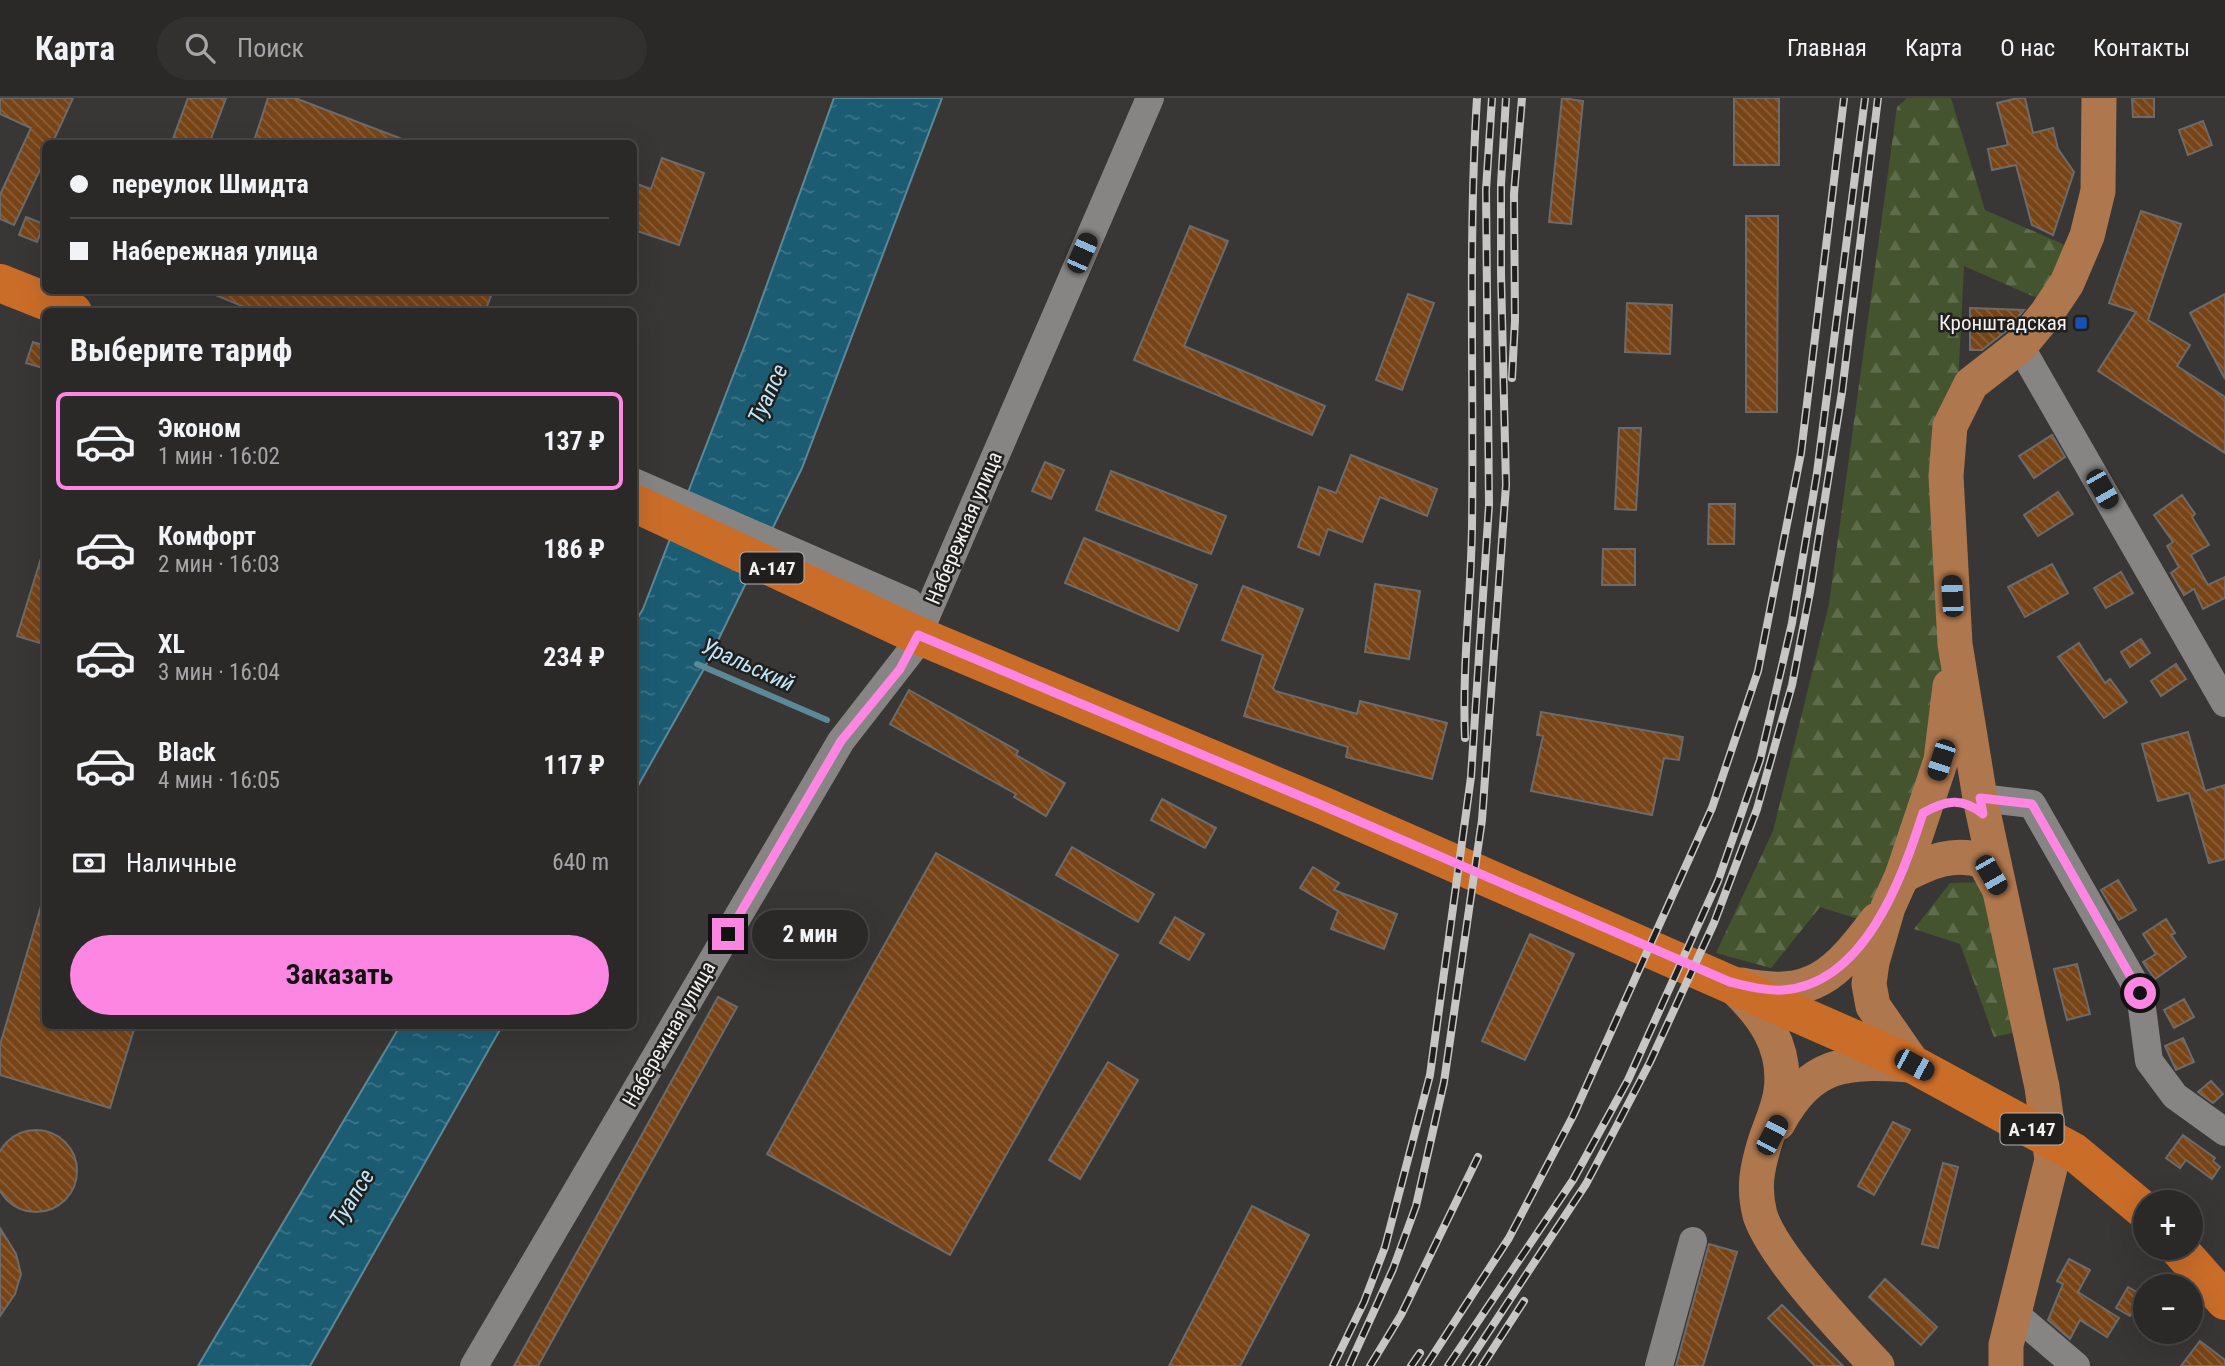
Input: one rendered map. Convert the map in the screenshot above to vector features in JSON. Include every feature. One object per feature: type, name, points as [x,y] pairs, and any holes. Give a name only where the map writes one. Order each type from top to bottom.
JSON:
[{"type":"highway","points":[[0,283],[63,308]]},
{"type":"highway","name":"А-147","points":[[637,504],[1914,1065],[2074,1152],[2133,1201]]},
{"type":"highway","points":[[2189,1260],[2225,1301]]},
{"type":"main road","points":[[2005,1348],[2052,1160],[2042,1087],[1981,806],[1955,644],[1946,476],[1950,426],[1971,384],[2020,346],[2067,283],[2087,236],[2098,191],[2099,98]]},
{"type":"main road","points":[[1895,891],[1941,760],[1955,644]]},
{"type":"main road","points":[[1923,813],[1941,803],[1958,800],[1981,806]]},
{"type":"main road","points":[[1895,891],[1937,859],[1972,858],[1984,861],[1999,888]]},
{"type":"main road","name":"А-147","points":[[1730,982],[1785,990],[1831,974],[1850,956],[1895,891]]},
{"type":"main road","name":"А-147","points":[[1895,891],[1872,962],[1869,984],[1873,1006],[1914,1065]]},
{"type":"main road","name":"А-147","points":[[1730,982],[1756,1008],[1778,1044],[1781,1091],[1754,1181],[1761,1217],[1797,1273],[1868,1356]]},
{"type":"main road","name":"А-147","points":[[1761,1155],[1793,1096],[1822,1072],[1864,1062],[1914,1065]]},
{"type":"street","name":"Набережная улица","points":[[474,1366],[841,741],[900,669],[912,623],[1150,98]]},
{"type":"street","points":[[2020,346],[2225,703]]},
{"type":"street","points":[[637,484],[912,623]]},
{"type":"street","points":[[1981,806],[2032,804],[2140,993],[2149,1061],[2175,1096],[2225,1132]]},
{"type":"street","points":[[1659,1366],[1693,1241]]},
{"type":"street","points":[[2005,1348],[2076,1366]]},
{"type":"green space","points":[[1907,98],[1951,98],[1985,210],[2072,248],[2044,301],[1964,266],[1945,644],[1933,761],[1898,854],[1861,920],[1820,907],[1771,968],[1716,953],[1773,831],[1829,604],[1897,107]]},
{"type":"green space","points":[[1987,882],[2026,1030],[1994,1037],[1960,944],[1914,929],[1950,883]]},
{"type":"water","name":"Туапсе","points":[[834,98],[942,98],[802,468],[705,667],[637,788],[637,619],[748,337]]},
{"type":"water","name":"Туапсе","points":[[398,1029],[500,1029],[310,1366],[198,1366]]},
{"type":"building","points":[[0,98],[73,98],[54,140],[42,140],[42,166],[14,225],[0,219],[0,195],[31,128],[0,114]]},
{"type":"building","points":[[188,98],[226,98],[210,140],[172,140]]},
{"type":"building","points":[[268,98],[295,98],[405,140],[254,140]]},
{"type":"building","points":[[1562,98],[1583,101],[1571,224],[1549,222]]},
{"type":"building","points":[[1734,98],[1779,98],[1779,165],[1734,165]]},
{"type":"building","points":[[2025,98],[2033,133],[2053,128],[2058,149],[2074,172],[2053,235],[2032,225],[2016,165],[1992,170],[1988,149],[2008,145],[1997,103]]},
{"type":"building","points":[[2132,98],[2154,98],[2154,117],[2133,117]]},
{"type":"building","points":[[2203,121],[2212,145],[2188,155],[2179,130]]},
{"type":"building","points":[[662,158],[704,173],[679,245],[637,231],[637,184],[651,189]]},
{"type":"building","points":[[2141,211],[2181,224],[2148,320],[2190,345],[2177,366],[2225,397],[2225,453],[2098,371],[2136,312],[2109,303]]},
{"type":"building","points":[[1746,216],[1778,216],[1777,412],[1746,412]]},
{"type":"building","points":[[26,217],[42,223],[37,242],[19,235]]},
{"type":"building","points":[[1190,226],[1228,241],[1184,346],[1325,406],[1312,435],[1134,360]]},
{"type":"building","points":[[213,294],[492,294],[486,308],[247,308]]},
{"type":"building","points":[[1408,294],[1434,303],[1402,390],[1376,380]]},
{"type":"building","points":[[2225,294],[2225,379],[2190,313]]},
{"type":"building","points":[[1627,303],[1672,305],[1670,354],[1625,352]]},
{"type":"building","points":[[1970,308],[2024,310],[2006,331],[1982,350],[1970,350]]},
{"type":"building","points":[[33,342],[42,345],[42,368],[26,363]]},
{"type":"building","points":[[1619,428],[1641,428],[1636,510],[1615,509]]},
{"type":"building","points":[[2052,435],[2065,457],[2034,478],[2019,456]]},
{"type":"building","points":[[1351,455],[1437,489],[1427,516],[1380,497],[1362,542],[1328,529],[1319,555],[1298,547],[1319,487],[1336,493]]},
{"type":"building","points":[[1045,462],[1064,470],[1051,499],[1032,491]]},
{"type":"building","points":[[1111,471],[1226,516],[1211,554],[1096,510]]},
{"type":"building","points":[[2058,492],[2073,514],[2038,536],[2024,515]]},
{"type":"building","points":[[2182,495],[2195,514],[2192,517],[2209,545],[2191,555],[2208,585],[2225,577],[2225,598],[2203,609],[2194,589],[2184,595],[2171,573],[2179,567],[2167,546],[2173,542],[2154,515]]},
{"type":"building","points":[[1709,504],[1735,504],[1734,544],[1708,544]]},
{"type":"building","points":[[1084,538],[1197,585],[1178,631],[1065,583]]},
{"type":"building","points":[[1603,549],[1635,549],[1635,585],[1602,585]]},
{"type":"building","points":[[42,555],[42,644],[17,636]]},
{"type":"building","points":[[2052,564],[2068,593],[2025,617],[2008,587]]},
{"type":"building","points":[[2121,572],[2133,593],[2106,608],[2094,588]]},
{"type":"building","points":[[1375,584],[1420,591],[1409,659],[1365,652]]},
{"type":"building","points":[[1243,586],[1303,609],[1273,688],[1275,691],[1357,714],[1360,701],[1447,723],[1432,779],[1346,757],[1348,747],[1244,716],[1263,655],[1222,640]]},
{"type":"building","points":[[2141,639],[2150,653],[2130,667],[2121,652]]},
{"type":"building","points":[[2079,643],[2105,683],[2110,679],[2127,702],[2104,718],[2058,657]]},
{"type":"building","points":[[2176,664],[2186,679],[2161,696],[2151,681]]},
{"type":"building","points":[[909,690],[1018,751],[1016,755],[1065,783],[1046,816],[1014,797],[1016,794],[890,724]]},
{"type":"building","points":[[1541,712],[1683,737],[1679,760],[1664,758],[1652,815],[1531,791],[1543,736],[1537,735]]},
{"type":"building","points":[[2188,732],[2205,791],[2225,785],[2225,859],[2209,863],[2189,793],[2158,801],[2142,744]]},
{"type":"building","points":[[1162,799],[1216,828],[1205,848],[1151,820]]},
{"type":"building","points":[[1072,847],[1154,894],[1138,922],[1056,875]]},
{"type":"building","points":[[936,853],[1118,955],[950,1255],[767,1154]]},
{"type":"building","points":[[1313,867],[1339,883],[1334,890],[1397,914],[1384,949],[1331,929],[1338,911],[1300,888]]},
{"type":"building","points":[[2118,880],[2136,910],[2119,920],[2101,890]]},
{"type":"building","points":[[42,906],[42,1029],[134,1029],[110,1108],[0,1075],[0,1045]]},
{"type":"building","points":[[1175,917],[1204,934],[1189,960],[1160,943]]},
{"type":"building","points":[[2166,919],[2175,933],[2171,935],[2186,957],[2155,979],[2143,962],[2156,954],[2143,934]]},
{"type":"building","points":[[1530,934],[1574,954],[1525,1060],[1482,1041]]},
{"type":"building","points":[[2077,964],[2090,1014],[2067,1020],[2054,969]]},
{"type":"building","points":[[718,997],[737,1007],[538,1366],[514,1366]]},
{"type":"building","points":[[2184,999],[2194,1017],[2174,1028],[2164,1010]]},
{"type":"building","points":[[2183,1038],[2194,1062],[2176,1070],[2165,1046]]},
{"type":"building","points":[[1108,1062],[1138,1080],[1080,1179],[1049,1160]]},
{"type":"building","points":[[2211,1081],[2223,1094],[2213,1103],[2198,1092]]},
{"type":"building","points":[[1893,1122],[1910,1130],[1874,1195],[1858,1186]]},
{"type":"building","points":[[36,1130],[52,1133],[70,1148],[76,1163],[74,1187],[65,1200],[52,1209],[36,1212],[20,1209],[7,1200],[-1,1189],[-1,1153],[7,1142],[20,1133]]},
{"type":"building","points":[[2183,1135],[2215,1158],[2213,1161],[2220,1167],[2212,1179],[2186,1160],[2180,1168],[2166,1158]]},
{"type":"building","points":[[1943,1163],[1958,1167],[1938,1248],[1922,1244]]},
{"type":"building","points":[[1252,1206],[1309,1235],[1240,1366],[1169,1366]]},
{"type":"building","points":[[0,1228],[16,1254],[21,1274],[15,1294],[0,1316]]},
{"type":"building","points":[[1709,1244],[1737,1252],[1703,1366],[1676,1366]]},
{"type":"building","points":[[2069,1259],[2090,1270],[2078,1292],[2119,1318],[2107,1337],[2080,1320],[2070,1339],[2048,1320],[2063,1284],[2057,1281]]},
{"type":"building","points":[[1885,1279],[1937,1327],[1921,1345],[1869,1297]]},
{"type":"building","points":[[2128,1287],[2133,1290],[2133,1311],[2130,1316],[2116,1308]]},
{"type":"building","points":[[1782,1305],[1843,1366],[1815,1366],[1768,1318]]},
{"type":"building","points":[[2203,1343],[2225,1360],[2225,1366],[2181,1366],[2198,1344]]},
{"type":"waterway","name":"Уральский","points":[[697,664],[827,720]]},
{"type":"railway","points":[[1465,738],[1472,527],[1472,259],[1477,98]]},
{"type":"railway","points":[[1333,1366],[1364,1302],[1385,1247],[1430,1075],[1471,777],[1489,505],[1486,190],[1492,98]]},
{"type":"railway","points":[[1349,1366],[1393,1269],[1416,1206],[1444,1082],[1482,820],[1506,485],[1501,274],[1501,185],[1506,98]]},
{"type":"railway","points":[[1512,378],[1515,320],[1514,194],[1522,98]]},
{"type":"railway","points":[[1426,1366],[1509,1238],[1573,1116],[1712,808],[1758,671],[1801,453],[1844,98]]},
{"type":"railway","points":[[1448,1366],[1573,1180],[1628,1080],[1718,881],[1760,760],[1792,623],[1817,473],[1865,98]]},
{"type":"railway","points":[[1466,1366],[1586,1184],[1613,1133],[1650,1062],[1714,923],[1757,809],[1792,685],[1810,592],[1842,392],[1878,98]]},
{"type":"railway","points":[[1370,1366],[1401,1315],[1478,1157]]},
{"type":"railway","points":[[1482,1366],[1524,1301]]},
{"type":"railway","points":[[1411,1366],[1420,1353]]},
{"type":"place","name":"Кронштадская","points":[[2081,323]]},
{"type":"route","points":[[728,934],[841,741],[900,669],[918,635],[1193,750],[1730,982],[1762,989],[1785,990],[1808,984],[1831,974],[1850,956],[1888,906],[1902,876],[1923,813],[1941,803],[1958,800],[1972,805],[1983,814],[1980,798],[2032,804],[2140,993]]}]
